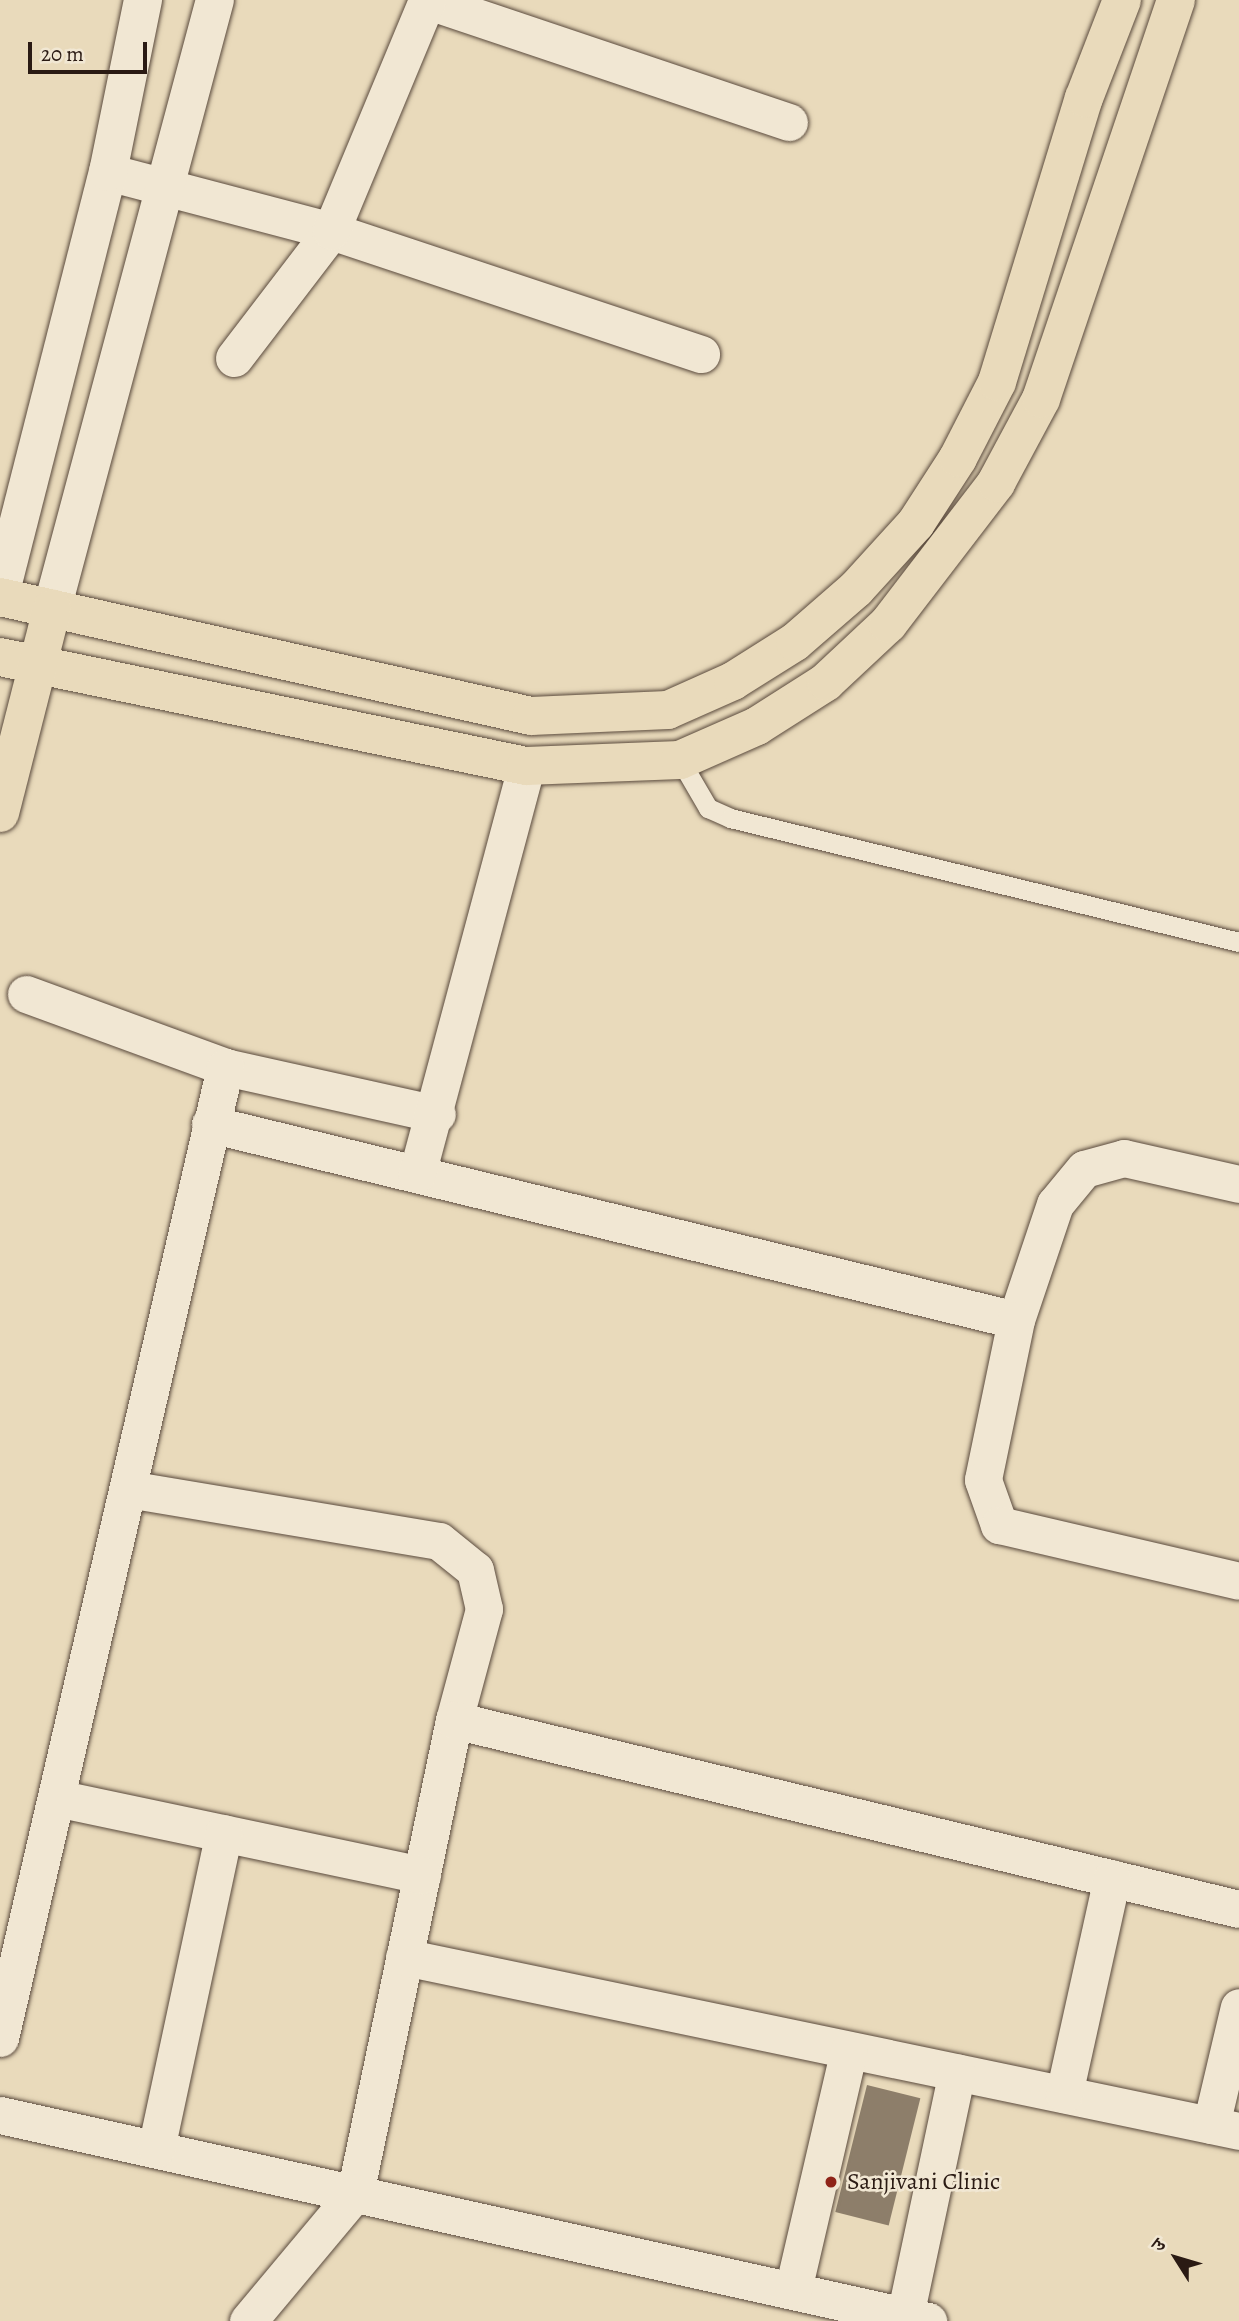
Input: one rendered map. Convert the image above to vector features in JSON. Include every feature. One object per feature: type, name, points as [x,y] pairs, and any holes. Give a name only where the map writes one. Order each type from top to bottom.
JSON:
[{"type":"main road","points":[[0,596],[531,716],[668,710],[733,681],[795,642],[856,589],[916,523],[958,458],[997,382],[1084,98],[1122,0]]},
{"type":"main road","points":[[0,657],[526,766],[680,760],[757,726],[826,682],[940,562],[996,483],[1041,399],[1176,0]]},
{"type":"main road","points":[[0,813],[52,609]]},
{"type":"street","points":[[0,596],[108,172],[143,0]]},
{"type":"street","points":[[52,609],[215,0]]},
{"type":"street","points":[[234,358],[331,231],[426,0],[789,122]]},
{"type":"street","points":[[108,172],[331,231],[701,354]]},
{"type":"street","points":[[417,1174],[437,1114],[526,766]]},
{"type":"street","points":[[26,993],[225,1068],[437,1114]]},
{"type":"street","points":[[0,2038],[225,1068]]},
{"type":"street","points":[[210,1124],[1016,1320]]},
{"type":"street","points":[[1239,1184],[1124,1158],[1084,1169],[1055,1204],[1016,1320],[983,1480],[999,1525],[1239,1581]]},
{"type":"street","points":[[128,1489],[439,1541],[475,1570],[484,1609],[454,1720],[355,2193],[248,2321]]},
{"type":"street","points":[[454,1720],[1239,1909]]},
{"type":"street","points":[[56,1798],[422,1875]]},
{"type":"street","points":[[156,2149],[224,1833]]},
{"type":"street","points":[[1064,2094],[1112,1878]]},
{"type":"street","points":[[404,1957],[1225,2128],[1239,2007]]},
{"type":"street","points":[[793,2290],[849,2050]]},
{"type":"street","points":[[0,2115],[915,2319],[957,2072]]},
{"type":"lane","points":[[680,760],[708,808],[730,818],[1239,942]]},
{"type":"building","points":[[867,2085],[920,2098],[889,2225],[835,2212]]},
{"type":"place","name":"Sanjivani Clinic","points":[[831,2182]]}]
